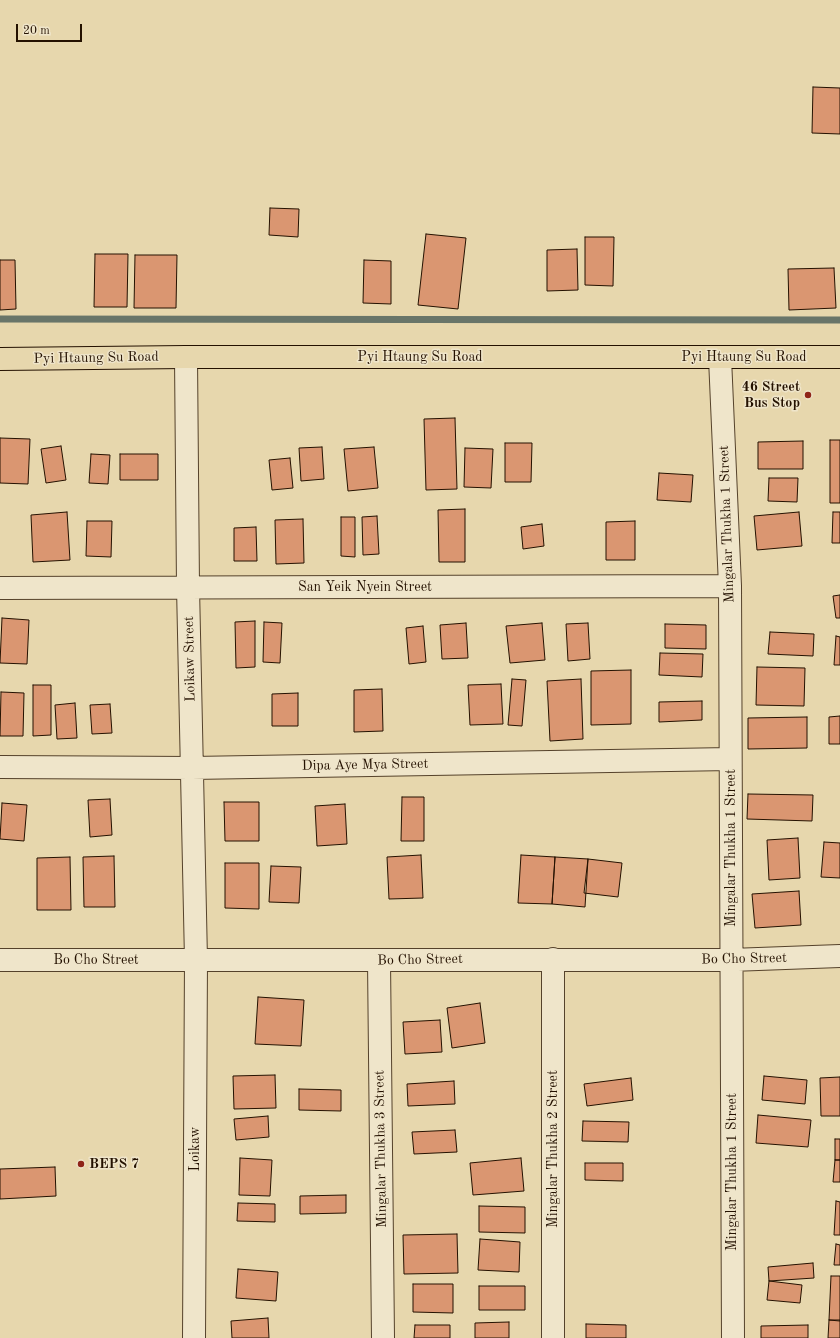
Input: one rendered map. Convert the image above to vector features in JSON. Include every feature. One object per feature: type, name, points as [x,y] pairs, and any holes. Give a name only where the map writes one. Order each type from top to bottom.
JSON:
[{"type":"main road","name":"Pyi Htaung Su Road","points":[[0,359],[186,357],[840,357]]},
{"type":"street","name":"Loikaw Street","points":[[186,357],[188,587],[196,960]]},
{"type":"street","name":"Mingalar Thukha 1 Street","points":[[720,358],[730,586],[733,1338]]},
{"type":"street","name":"San Yeik Nyein Street","points":[[0,588],[730,586]]},
{"type":"street","name":"Dipa Aye Mya Street","points":[[0,768],[192,768],[730,759]]},
{"type":"street","name":"Bo Cho Street","points":[[0,960],[732,960],[840,956]]},
{"type":"street","name":"Mingalar Thukha 2 Street","points":[[553,959],[553,1338]]},
{"type":"street","name":"Loikaw","points":[[194,1338],[196,960]]},
{"type":"street","name":"Mingalar Thukha 3 Street","points":[[379,961],[383,1338]]},
{"type":"building","points":[[813,87],[840,88],[840,134],[812,133]]},
{"type":"building","points":[[270,208],[299,209],[298,237],[269,235]]},
{"type":"building","points":[[426,234],[466,238],[458,309],[418,305]]},
{"type":"building","points":[[585,237],[614,237],[613,286],[585,285]]},
{"type":"building","points":[[577,249],[578,290],[547,291],[547,250]]},
{"type":"building","points":[[95,254],[128,254],[127,307],[94,307]]},
{"type":"building","points":[[135,255],[177,255],[176,308],[134,308]]},
{"type":"building","points":[[0,260],[15,260],[16,309],[0,310]]},
{"type":"building","points":[[364,260],[391,261],[391,304],[363,303]]},
{"type":"building","points":[[834,268],[836,308],[789,310],[788,269]]},
{"type":"building","points":[[455,418],[457,489],[426,490],[424,419]]},
{"type":"building","points":[[0,438],[30,439],[28,484],[0,483]]},
{"type":"building","points":[[830,440],[840,440],[840,503],[830,503]]},
{"type":"building","points":[[803,441],[803,469],[758,469],[758,442]]},
{"type":"building","points":[[505,443],[532,443],[531,482],[505,482]]},
{"type":"building","points":[[61,446],[66,480],[46,483],[41,449]]},
{"type":"building","points":[[322,447],[324,479],[301,481],[299,448]]},
{"type":"building","points":[[374,447],[378,488],[348,491],[344,449]]},
{"type":"building","points":[[465,448],[493,449],[491,488],[464,487]]},
{"type":"building","points":[[91,454],[110,455],[108,484],[89,483]]},
{"type":"building","points":[[120,454],[158,454],[158,480],[120,480]]},
{"type":"building","points":[[290,458],[293,488],[272,490],[269,460]]},
{"type":"building","points":[[659,473],[693,475],[691,502],[657,500]]},
{"type":"building","points":[[769,478],[798,478],[797,502],[768,501]]},
{"type":"building","points":[[465,509],[465,562],[439,562],[438,510]]},
{"type":"building","points":[[67,512],[70,560],[33,562],[31,515]]},
{"type":"building","points":[[799,512],[802,546],[757,550],[754,516]]},
{"type":"building","points":[[833,512],[840,512],[840,543],[832,543]]},
{"type":"building","points":[[377,516],[379,554],[363,555],[362,517]]},
{"type":"building","points":[[341,517],[355,517],[355,557],[341,556]]},
{"type":"building","points":[[303,519],[304,563],[276,564],[275,520]]},
{"type":"building","points":[[87,521],[112,521],[111,557],[86,556]]},
{"type":"building","points":[[635,521],[635,560],[606,560],[606,522]]},
{"type":"building","points":[[542,524],[544,546],[523,549],[521,527]]},
{"type":"building","points":[[256,527],[257,561],[234,561],[234,528]]},
{"type":"building","points":[[840,595],[840,618],[836,618],[833,596]]},
{"type":"building","points":[[2,618],[29,620],[27,664],[0,663]]},
{"type":"building","points":[[255,621],[255,667],[236,668],[235,622]]},
{"type":"building","points":[[264,622],[282,623],[280,663],[263,662]]},
{"type":"building","points":[[466,623],[468,658],[442,659],[440,625]]},
{"type":"building","points":[[542,623],[545,660],[510,663],[506,626]]},
{"type":"building","points":[[588,623],[590,659],[568,661],[566,624]]},
{"type":"building","points":[[665,624],[706,625],[706,649],[665,648]]},
{"type":"building","points":[[423,626],[426,662],[409,664],[406,628]]},
{"type":"building","points":[[770,632],[814,634],[813,656],[768,654]]},
{"type":"building","points":[[836,636],[840,637],[840,665],[834,665]]},
{"type":"building","points":[[660,653],[703,654],[702,677],[659,675]]},
{"type":"building","points":[[757,667],[805,668],[804,706],[756,705]]},
{"type":"building","points":[[631,670],[631,724],[591,725],[591,671]]},
{"type":"building","points":[[512,679],[526,680],[522,726],[508,725]]},
{"type":"building","points":[[581,679],[583,739],[550,741],[547,681]]},
{"type":"building","points":[[501,684],[503,724],[470,725],[468,685]]},
{"type":"building","points":[[33,685],[51,685],[51,735],[33,736]]},
{"type":"building","points":[[382,689],[383,731],[354,732],[354,690]]},
{"type":"building","points":[[1,692],[24,693],[23,736],[0,736]]},
{"type":"building","points":[[298,693],[298,726],[272,726],[272,694]]},
{"type":"building","points":[[702,701],[702,720],[659,722],[659,702]]},
{"type":"building","points":[[75,703],[77,738],[57,739],[55,705]]},
{"type":"building","points":[[110,704],[112,733],[92,734],[90,705]]},
{"type":"building","points":[[840,716],[840,744],[829,744],[829,717]]},
{"type":"building","points":[[807,717],[807,748],[748,749],[748,718]]},
{"type":"building","points":[[748,794],[813,795],[812,821],[747,819]]},
{"type":"building","points":[[402,797],[424,797],[424,841],[401,841]]},
{"type":"building","points":[[110,799],[112,835],[90,837],[88,800]]},
{"type":"building","points":[[224,802],[259,802],[259,841],[225,841]]},
{"type":"building","points":[[2,803],[27,805],[24,841],[0,839]]},
{"type":"building","points":[[345,804],[347,844],[317,846],[315,806]]},
{"type":"building","points":[[798,838],[800,878],[769,880],[767,840]]},
{"type":"building","points":[[824,842],[840,843],[840,878],[821,877]]},
{"type":"building","points":[[421,855],[423,898],[389,899],[387,857]]},
{"type":"building","points":[[521,855],[555,857],[552,904],[518,903]]},
{"type":"building","points":[[114,856],[115,907],[84,907],[83,857]]},
{"type":"building","points":[[70,857],[71,910],[37,910],[37,858]]},
{"type":"building","points":[[555,857],[588,859],[585,907],[552,904]]},
{"type":"building","points":[[588,859],[622,863],[618,897],[584,893]]},
{"type":"building","points":[[225,863],[259,863],[259,909],[225,908]]},
{"type":"building","points":[[271,866],[301,867],[299,903],[269,902]]},
{"type":"building","points":[[799,891],[801,925],[755,928],[752,894]]},
{"type":"building","points":[[258,997],[304,1000],[301,1046],[255,1044]]},
{"type":"building","points":[[480,1003],[485,1043],[452,1048],[447,1008]]},
{"type":"building","points":[[440,1020],[442,1052],[405,1054],[403,1022]]},
{"type":"building","points":[[275,1075],[276,1108],[234,1109],[233,1076]]},
{"type":"building","points":[[764,1076],[807,1080],[805,1104],[762,1100]]},
{"type":"building","points":[[840,1077],[840,1116],[821,1116],[820,1078]]},
{"type":"building","points":[[631,1078],[633,1100],[587,1106],[584,1084]]},
{"type":"building","points":[[454,1081],[455,1104],[408,1106],[407,1084]]},
{"type":"building","points":[[299,1089],[341,1090],[341,1111],[299,1110]]},
{"type":"building","points":[[758,1115],[811,1120],[808,1147],[756,1143]]},
{"type":"building","points":[[268,1116],[269,1137],[236,1140],[234,1119]]},
{"type":"building","points":[[583,1121],[629,1122],[628,1142],[582,1141]]},
{"type":"building","points":[[455,1130],[457,1152],[414,1154],[412,1132]]},
{"type":"building","points":[[835,1139],[840,1139],[840,1160],[835,1160]]},
{"type":"building","points":[[240,1158],[272,1160],[270,1196],[239,1195]]},
{"type":"building","points":[[521,1158],[524,1191],[473,1195],[470,1163]]},
{"type":"building","points":[[835,1160],[840,1160],[840,1182],[833,1182]]},
{"type":"building","points":[[585,1163],[623,1163],[623,1181],[585,1180]]},
{"type":"building","points":[[55,1167],[56,1196],[0,1199],[0,1169]]},
{"type":"building","points":[[346,1195],[346,1213],[300,1214],[300,1196]]},
{"type":"building","points":[[836,1201],[840,1202],[840,1235],[834,1235]]},
{"type":"building","points":[[238,1203],[275,1204],[275,1222],[237,1221]]},
{"type":"building","points":[[479,1206],[525,1207],[525,1233],[479,1232]]},
{"type":"building","points":[[457,1234],[458,1273],[404,1274],[403,1235]]},
{"type":"building","points":[[480,1239],[520,1242],[519,1272],[478,1270]]},
{"type":"building","points":[[836,1244],[840,1245],[840,1265],[834,1265]]},
{"type":"building","points":[[813,1263],[814,1278],[769,1281],[768,1267]]},
{"type":"building","points":[[238,1269],[278,1272],[276,1301],[236,1298]]},
{"type":"building","points":[[831,1276],[840,1276],[840,1321],[829,1320]]},
{"type":"building","points":[[769,1281],[802,1285],[800,1303],[767,1300]]},
{"type":"building","points":[[413,1284],[453,1284],[453,1313],[413,1312]]},
{"type":"building","points":[[479,1286],[525,1286],[525,1310],[479,1310]]},
{"type":"building","points":[[268,1318],[269,1338],[232,1338],[231,1321]]},
{"type":"building","points":[[829,1320],[840,1320],[840,1338],[828,1338]]},
{"type":"building","points":[[509,1322],[509,1338],[475,1338],[475,1323]]},
{"type":"building","points":[[586,1324],[626,1325],[626,1338],[586,1338]]},
{"type":"building","points":[[415,1325],[450,1325],[450,1338],[414,1338]]},
{"type":"building","points":[[808,1325],[808,1338],[761,1338],[761,1326]]},
{"type":"waterway","points":[[0,319],[840,320]]},
{"type":"place","name":"46 Street Bus Stop","points":[[808,395]]},
{"type":"place","name":"BEPS 7","points":[[81,1164]]}]
